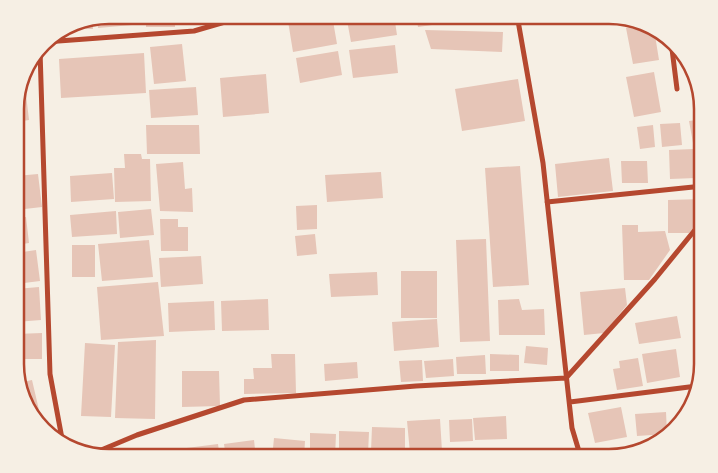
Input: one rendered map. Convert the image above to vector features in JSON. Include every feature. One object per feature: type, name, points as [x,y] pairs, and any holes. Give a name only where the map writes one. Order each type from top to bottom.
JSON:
[{"type":"street","points":[[58,41],[194,31],[218,24]]},
{"type":"street","points":[[518,24],[542,163],[572,428],[578,449]]},
{"type":"street","points":[[673,54],[677,89]]},
{"type":"street","points":[[40,59],[50,374],[61,434]]},
{"type":"street","points":[[547,202],[694,187]]},
{"type":"street","points":[[104,449],[137,435],[244,400],[416,386],[566,378],[655,279],[694,231]]},
{"type":"street","points":[[570,402],[691,387]]},
{"type":"building","points":[[132,24],[132,25],[98,28],[98,25]]},
{"type":"building","points":[[146,24],[175,24],[175,27],[146,27]]},
{"type":"building","points":[[288,24],[334,24],[337,44],[293,52]]},
{"type":"building","points":[[348,24],[395,24],[397,35],[351,42]]},
{"type":"building","points":[[418,24],[439,24],[418,27]]},
{"type":"building","points":[[93,25],[93,29],[79,29]]},
{"type":"building","points":[[626,28],[642,30],[655,38],[659,60],[633,64]]},
{"type":"building","points":[[425,30],[503,32],[502,52],[431,49]]},
{"type":"building","points":[[182,44],[186,81],[154,84],[150,47]]},
{"type":"building","points":[[395,45],[398,73],[353,78],[349,50]]},
{"type":"building","points":[[338,51],[342,75],[300,83],[296,58]]},
{"type":"building","points":[[144,53],[146,93],[61,98],[59,59]]},
{"type":"building","points":[[654,72],[661,112],[634,117],[626,77]]},
{"type":"building","points":[[266,74],[269,113],[223,117],[220,78]]},
{"type":"building","points":[[518,79],[525,121],[462,131],[455,89]]},
{"type":"building","points":[[196,87],[198,115],[151,118],[149,90]]},
{"type":"building","points":[[26,91],[29,120],[24,121]]},
{"type":"building","points":[[694,120],[694,143],[693,143],[689,121]]},
{"type":"building","points":[[680,123],[682,145],[662,147],[660,124]]},
{"type":"building","points":[[146,125],[199,125],[200,154],[147,154]]},
{"type":"building","points":[[653,125],[655,147],[640,149],[637,127]]},
{"type":"building","points":[[694,149],[694,178],[670,179],[669,150]]},
{"type":"building","points":[[124,154],[141,154],[142,159],[150,159],[151,201],[115,202],[114,168],[125,168]]},
{"type":"building","points":[[609,158],[613,191],[558,197],[555,164]]},
{"type":"building","points":[[621,161],[647,161],[648,183],[622,183]]},
{"type":"building","points":[[183,162],[185,189],[192,188],[193,212],[160,211],[156,164]]},
{"type":"building","points":[[520,166],[529,285],[493,287],[485,168]]},
{"type":"building","points":[[381,172],[383,198],[327,202],[325,175]]},
{"type":"building","points":[[112,173],[114,199],[71,202],[70,176]]},
{"type":"building","points":[[38,174],[42,207],[24,209],[24,175]]},
{"type":"building","points":[[694,199],[694,227],[689,233],[668,233],[668,200]]},
{"type":"building","points":[[317,205],[317,229],[297,230],[296,206]]},
{"type":"building","points":[[151,209],[154,235],[120,238],[118,212]]},
{"type":"building","points":[[116,211],[117,234],[72,237],[70,215]]},
{"type":"building","points":[[24,217],[26,217],[29,243],[24,244]]},
{"type":"building","points":[[160,219],[178,219],[178,227],[188,227],[188,251],[161,251]]},
{"type":"building","points":[[622,225],[638,225],[638,232],[665,231],[670,250],[649,280],[624,280]]},
{"type":"building","points":[[315,234],[317,254],[297,256],[295,236]]},
{"type":"building","points":[[486,239],[490,341],[460,342],[456,240]]},
{"type":"building","points":[[149,240],[153,277],[102,281],[98,244]]},
{"type":"building","points":[[72,245],[95,245],[95,277],[72,277]]},
{"type":"building","points":[[36,250],[40,281],[24,283],[24,252]]},
{"type":"building","points":[[201,256],[203,284],[161,287],[159,258]]},
{"type":"building","points":[[401,271],[437,271],[437,318],[401,318]]},
{"type":"building","points":[[377,272],[378,295],[331,297],[329,274]]},
{"type":"building","points":[[158,282],[164,336],[101,340],[97,287]]},
{"type":"building","points":[[39,287],[41,320],[24,321],[24,288]]},
{"type":"building","points":[[625,288],[627,305],[604,333],[584,335],[580,292]]},
{"type":"building","points":[[268,299],[269,330],[222,331],[221,301]]},
{"type":"building","points":[[519,299],[522,310],[544,309],[545,335],[499,335],[498,300]]},
{"type":"building","points":[[214,301],[215,330],[169,332],[168,303]]},
{"type":"building","points":[[677,316],[681,338],[639,344],[635,323]]},
{"type":"building","points":[[437,319],[439,347],[394,351],[392,322]]},
{"type":"building","points":[[42,333],[42,359],[24,359],[24,334]]},
{"type":"building","points":[[156,340],[155,419],[115,418],[118,342]]},
{"type":"building","points":[[85,343],[115,345],[111,417],[81,416]]},
{"type":"building","points":[[526,346],[548,348],[547,365],[524,363]]},
{"type":"building","points":[[676,349],[680,377],[647,383],[642,354]]},
{"type":"building","points":[[271,354],[295,354],[296,393],[244,394],[244,379],[254,379],[253,368],[272,368]]},
{"type":"building","points":[[490,354],[519,355],[519,371],[490,371]]},
{"type":"building","points":[[485,355],[486,374],[457,374],[456,357]]},
{"type":"building","points":[[638,358],[643,386],[617,390],[613,369],[620,368],[619,361]]},
{"type":"building","points":[[453,359],[454,376],[426,378],[424,361]]},
{"type":"building","points":[[422,360],[423,381],[401,382],[399,361]]},
{"type":"building","points":[[357,362],[358,378],[325,381],[324,364]]},
{"type":"building","points":[[182,371],[219,371],[220,406],[182,407]]},
{"type":"building","points":[[32,380],[39,410],[35,407],[26,381]]},
{"type":"building","points":[[621,407],[627,437],[595,443],[588,413]]},
{"type":"building","points":[[666,412],[667,426],[656,435],[637,436],[635,414]]},
{"type":"building","points":[[506,416],[507,439],[475,440],[473,418]]},
{"type":"building","points":[[440,419],[442,449],[410,449],[407,421]]},
{"type":"building","points":[[472,419],[473,441],[450,442],[449,420]]},
{"type":"building","points":[[372,427],[405,428],[405,449],[371,449]]},
{"type":"building","points":[[339,431],[369,432],[368,449],[339,449]]},
{"type":"building","points":[[310,433],[336,434],[335,449],[310,449]]},
{"type":"building","points":[[274,438],[305,441],[305,449],[273,449]]},
{"type":"building","points":[[254,440],[255,449],[225,449],[224,444]]},
{"type":"building","points":[[218,444],[219,449],[179,449]]}]
